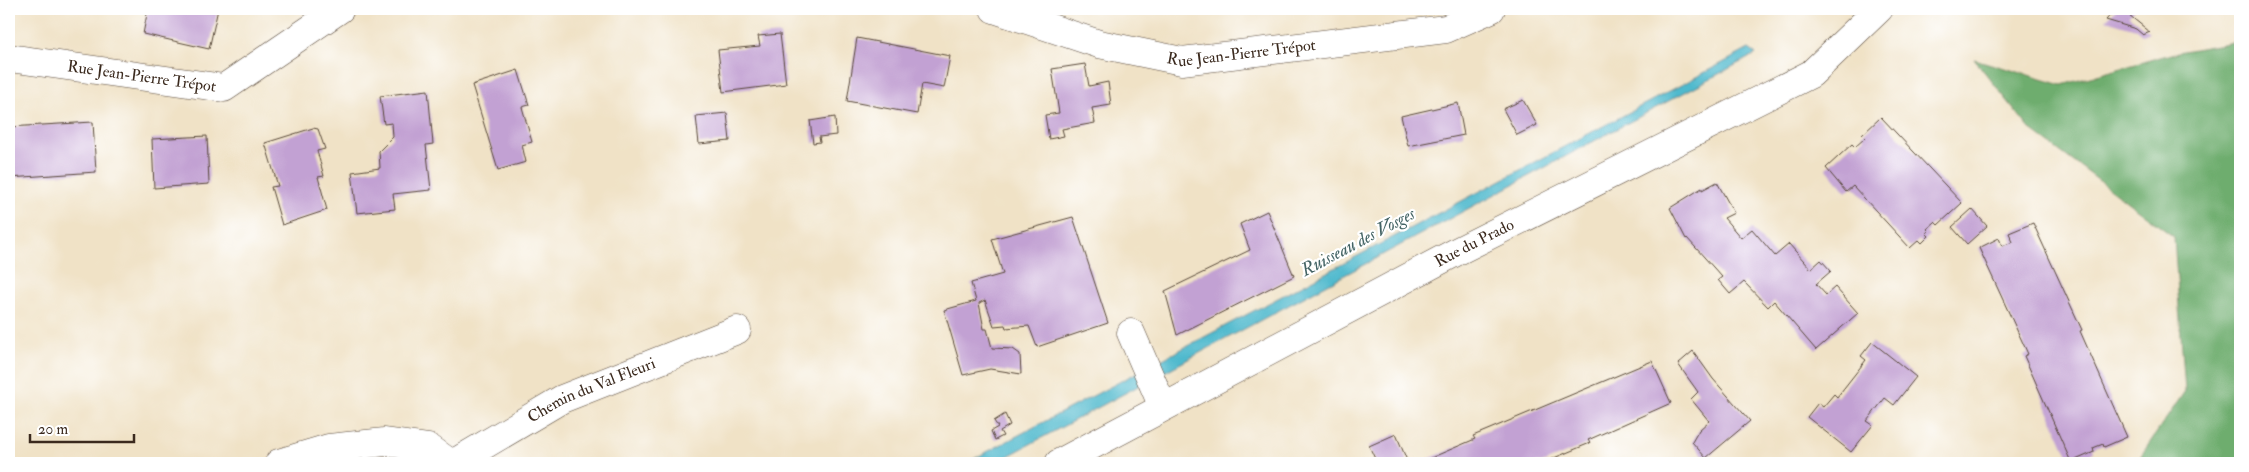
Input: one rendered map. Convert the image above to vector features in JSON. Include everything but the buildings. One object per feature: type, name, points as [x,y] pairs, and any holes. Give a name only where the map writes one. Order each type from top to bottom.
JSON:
[{"type":"street","name":"Rue Jean-Pierre Trépot","points":[[9,58],[224,88],[340,9]]},
{"type":"street","name":"Rue Jean-Pierre Trépot","points":[[994,9],[1099,44],[1182,61],[1446,28],[1491,9]]},
{"type":"street","name":"Rue du Prado","points":[[1059,463],[1458,251],[1811,74],[1879,9]]},
{"type":"street","name":"Chemin du Val Fleuri","points":[[454,463],[562,399],[737,330]]},
{"type":"street","points":[[1131,333],[1163,407]]},
{"type":"street","points":[[279,463],[329,448],[385,442],[429,448],[450,463]]},
{"type":"green space","points":[[2240,41],[2240,463],[2136,463],[2185,391],[2174,237],[2030,129],[1974,59],[2062,85],[2178,52]]},
{"type":"water","points":[[1749,49],[1756,54],[995,463],[966,463]]},
{"type":"water label","name":"Ruisseau des Vosges","points":[[1358,242]]}]
